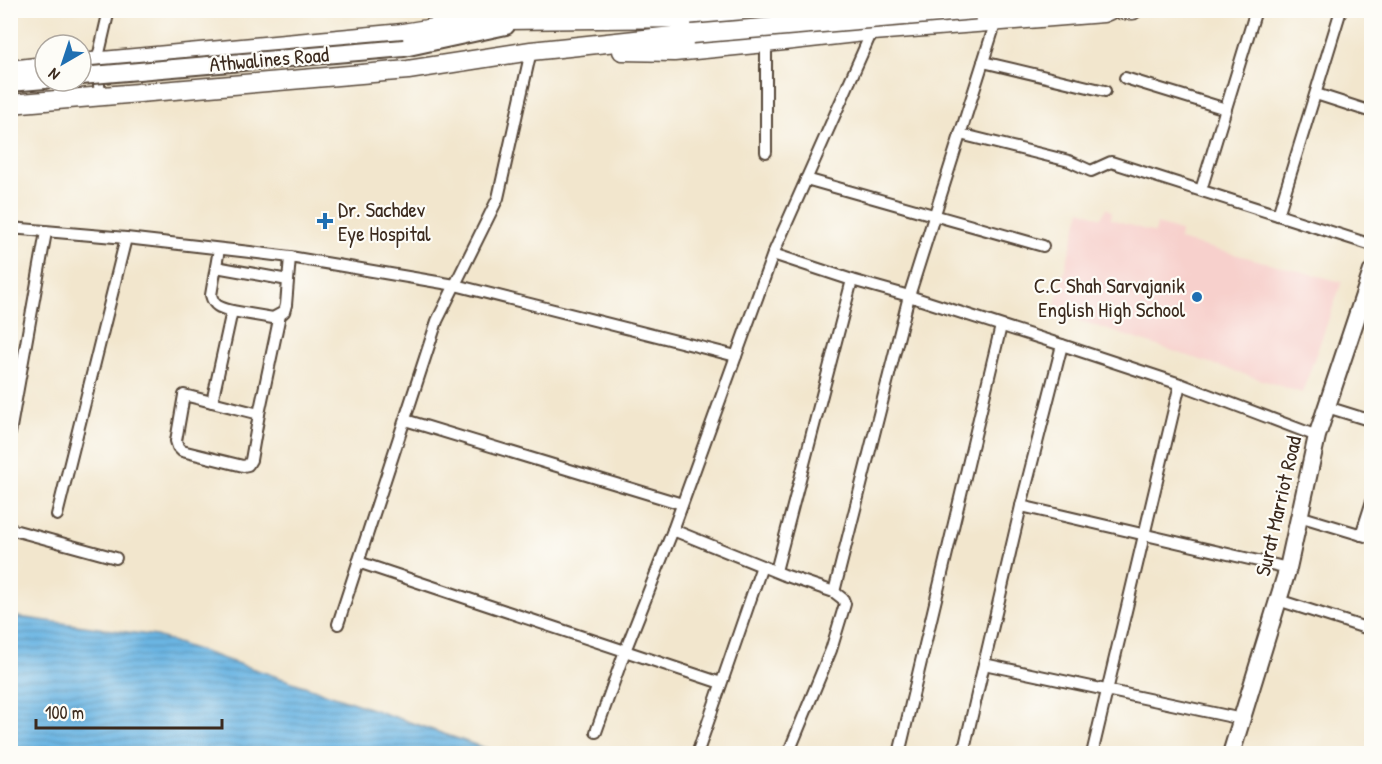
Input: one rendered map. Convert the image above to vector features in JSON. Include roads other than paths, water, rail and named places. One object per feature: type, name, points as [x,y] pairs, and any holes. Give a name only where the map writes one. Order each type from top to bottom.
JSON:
[{"type":"main road","points":[[692,26],[780,10]]},
{"type":"main road","points":[[556,20],[692,26],[975,10]]},
{"type":"main road","points":[[584,45],[598,51],[674,52],[873,31],[1103,13],[1110,10]]},
{"type":"main road","points":[[1122,10],[1133,10]]},
{"type":"main road","points":[[556,20],[613,11]]},
{"type":"main road","name":"Athwalines Road","points":[[93,63],[391,34],[480,17],[512,20],[536,15],[556,20]]},
{"type":"main road","name":"Athwalines Road","points":[[10,106],[40,101],[408,70],[584,45],[692,26]]},
{"type":"main road","points":[[10,70],[33,67]]},
{"type":"street","points":[[93,53],[110,10]]},
{"type":"street","points":[[596,732],[673,530],[773,254],[873,31],[871,10]]},
{"type":"street","points":[[1201,190],[1256,10]]},
{"type":"street","points":[[1278,215],[1341,10]]},
{"type":"street","points":[[100,96],[93,75],[404,48],[502,28],[512,20]]},
{"type":"street","points":[[834,592],[909,296],[996,21]]},
{"type":"street","points":[[766,43],[766,152]]},
{"type":"street","points":[[338,624],[437,321],[498,198],[531,51]]},
{"type":"street","points":[[983,62],[1104,91]]},
{"type":"street","points":[[1125,78],[1226,109]]},
{"type":"street","points":[[10,83],[33,81]]},
{"type":"street","points":[[1316,94],[1371,112]]},
{"type":"street","points":[[960,134],[1069,161],[1091,171],[1111,162],[1371,245]]},
{"type":"street","points":[[806,179],[1043,246]]},
{"type":"street","points":[[10,228],[126,238],[290,258],[455,285],[736,356]]},
{"type":"street","points":[[10,433],[46,232]]},
{"type":"street","points":[[57,514],[126,238]]},
{"type":"street","points":[[219,249],[211,295],[213,302],[217,307],[232,311],[273,318],[284,312],[286,305],[290,258]]},
{"type":"street","points":[[773,254],[1180,384],[1317,436]]},
{"type":"street","points":[[216,267],[288,280]]},
{"type":"street","name":"Surat Marriot Road","points":[[1231,753],[1287,568],[1317,436],[1371,270]]},
{"type":"street","points":[[776,571],[852,280]]},
{"type":"street","points":[[212,402],[232,311]]},
{"type":"street","points":[[259,414],[184,395],[176,441],[178,447],[182,451],[243,466],[248,465],[251,460],[280,315]]},
{"type":"street","points":[[899,753],[1001,326]]},
{"type":"street","points":[[963,753],[1021,506],[1062,345]]},
{"type":"street","points":[[1092,753],[1180,384]]},
{"type":"street","points":[[1327,407],[1371,421]]},
{"type":"street","points":[[405,420],[682,504]]},
{"type":"street","points":[[1299,516],[1366,536],[1371,501]]},
{"type":"street","points":[[1021,506],[1287,568]]},
{"type":"street","points":[[10,529],[116,558]]},
{"type":"street","points":[[673,530],[834,592],[843,599],[845,604],[831,650],[788,753]]},
{"type":"street","points":[[358,562],[721,683]]},
{"type":"street","points":[[697,753],[762,566]]},
{"type":"street","points":[[1278,600],[1371,630]]},
{"type":"street","points":[[984,664],[1242,719]]},
{"type":"water","points":[[11,616],[156,636],[499,753],[11,753]]},
{"type":"place","name":"Dr. Sachdev Eye Hospital","points":[[325,221]]},
{"type":"place","name":"C.C Shah Sarvajanik English High School","points":[[1197,297]]}]
